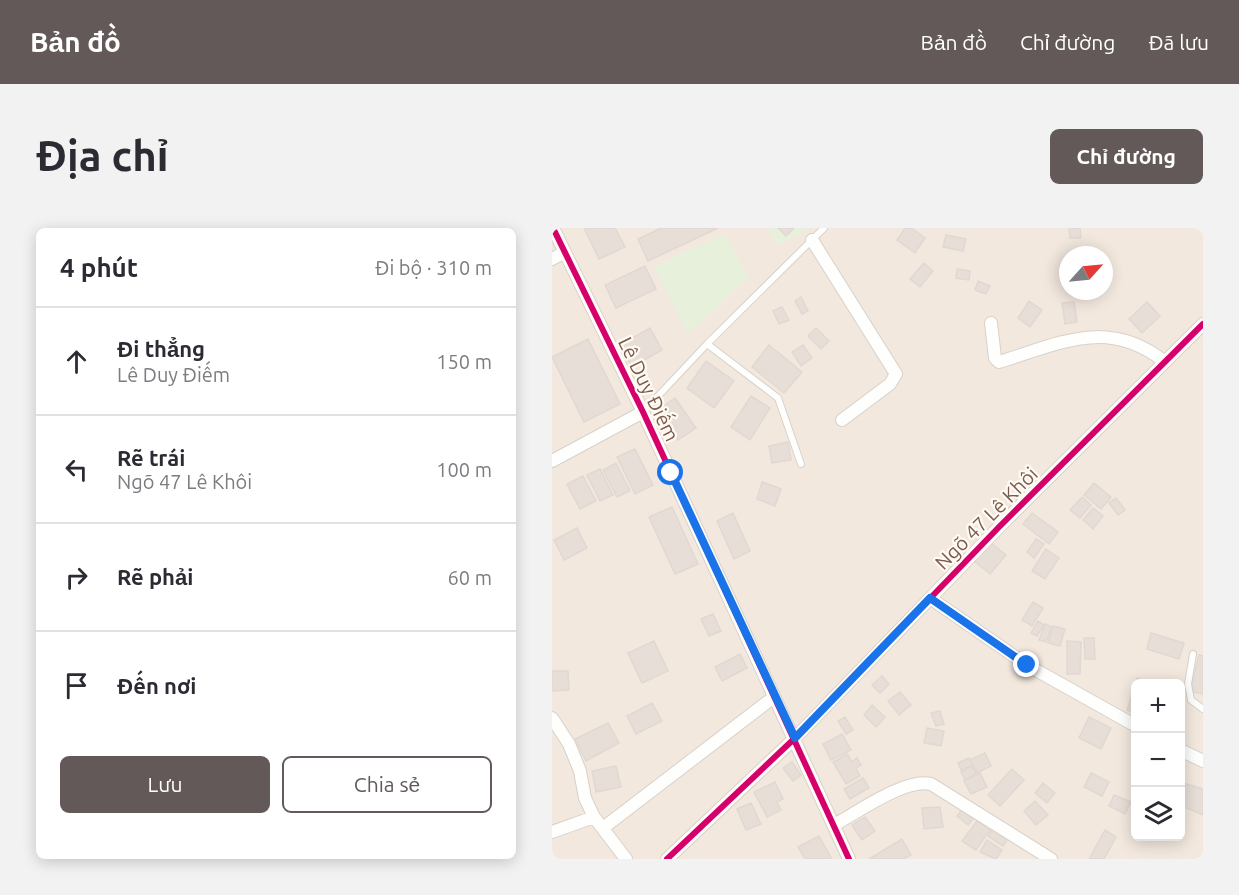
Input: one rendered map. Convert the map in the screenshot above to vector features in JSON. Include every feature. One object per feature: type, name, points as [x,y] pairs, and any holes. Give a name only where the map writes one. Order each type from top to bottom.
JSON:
[{"type":"street","name":"Lê Duy Điếm","points":[[553,228],[643,412],[849,859]]},
{"type":"street","points":[[812,240],[896,374],[890,384],[842,420]]},
{"type":"street","points":[[552,259],[565,252]]},
{"type":"street","points":[[991,323],[995,358],[999,362],[1095,335],[1126,339],[1146,347],[1165,362]]},
{"type":"street","name":"Ngõ 47 Lê Khôi","points":[[667,859],[795,738],[930,598],[1203,324]]},
{"type":"street","points":[[552,461],[643,412]]},
{"type":"street","points":[[930,598],[1027,665],[1131,723]]},
{"type":"street","points":[[603,828],[774,697]]},
{"type":"street","points":[[552,718],[576,762],[585,798],[594,817],[626,859]]},
{"type":"street","points":[[1185,752],[1203,761]]},
{"type":"street","points":[[834,825],[890,794],[911,784],[924,782],[931,784],[1051,859]]},
{"type":"street","points":[[552,832],[594,817]]},
{"type":"lane","points":[[643,412],[707,344],[824,228]]},
{"type":"lane","points":[[707,344],[778,398],[801,464]]},
{"type":"lane","points":[[1193,654],[1188,684],[1191,700],[1203,709]]},
{"type":"shaded area","points":[[552,228],[1203,228],[1203,859],[552,859]]},
{"type":"green space","points":[[768,228],[810,228],[777,246]]},
{"type":"green space","points":[[724,234],[748,277],[688,334],[654,267]]},
{"type":"building","points":[[584,228],[615,228],[625,247],[599,259]]},
{"type":"building","points":[[661,228],[718,228],[648,261],[638,239]]},
{"type":"building","points":[[778,228],[794,228],[786,236]]},
{"type":"building","points":[[905,228],[911,228],[925,238],[915,253],[897,240]]},
{"type":"building","points":[[1069,228],[1080,228],[1081,238],[1070,238]]},
{"type":"building","points":[[946,235],[966,239],[963,251],[943,247]]},
{"type":"building","points":[[924,263],[933,271],[920,287],[910,279]]},
{"type":"building","points":[[645,266],[656,289],[616,308],[605,285]]},
{"type":"building","points":[[957,269],[970,271],[969,280],[956,278]]},
{"type":"building","points":[[978,281],[990,286],[986,294],[975,290]]},
{"type":"building","points":[[801,297],[808,311],[802,314],[795,301]]},
{"type":"building","points":[[1029,301],[1042,310],[1030,327],[1018,318]]},
{"type":"building","points":[[1074,302],[1077,322],[1065,324],[1062,303]]},
{"type":"building","points":[[1147,302],[1160,316],[1142,333],[1129,319]]},
{"type":"building","points":[[782,307],[789,320],[779,324],[773,311]]},
{"type":"building","points":[[650,328],[662,350],[632,367],[620,345]]},
{"type":"building","points":[[816,328],[829,341],[821,349],[808,336]]},
{"type":"building","points":[[588,339],[620,404],[584,422],[552,357]]},
{"type":"building","points":[[769,345],[802,372],[784,393],[752,367]]},
{"type":"building","points":[[803,345],[812,358],[801,366],[792,352]]},
{"type":"building","points":[[706,361],[734,381],[714,408],[687,388]]},
{"type":"building","points":[[751,396],[770,408],[750,440],[731,427]]},
{"type":"building","points":[[675,398],[696,428],[678,440],[658,410]]},
{"type":"building","points":[[788,442],[791,460],[772,463],[769,446]]},
{"type":"building","points":[[635,449],[653,485],[635,494],[617,457]]},
{"type":"building","points":[[616,463],[630,491],[617,497],[603,470]]},
{"type":"building","points":[[600,469],[613,495],[600,501],[587,475]]},
{"type":"building","points":[[583,476],[596,501],[580,509],[567,484]]},
{"type":"building","points":[[762,482],[781,489],[775,506],[757,499]]},
{"type":"building","points":[[1094,483],[1111,497],[1101,509],[1084,495]]},
{"type":"building","points":[[1082,497],[1091,505],[1080,518],[1070,510]]},
{"type":"building","points":[[1116,498],[1125,510],[1118,515],[1109,503]]},
{"type":"building","points":[[672,507],[698,564],[675,574],[649,517]]},
{"type":"building","points":[[1093,508],[1103,516],[1093,529],[1083,520]]},
{"type":"building","points":[[733,513],[750,551],[734,559],[717,521]]},
{"type":"building","points":[[1032,513],[1058,532],[1049,544],[1023,524]]},
{"type":"building","points":[[577,528],[587,548],[564,560],[554,540]]},
{"type":"building","points":[[1036,539],[1044,544],[1034,558],[1027,552]]},
{"type":"building","points":[[990,542],[1006,555],[990,574],[974,561]]},
{"type":"building","points":[[1046,549],[1059,558],[1045,579],[1032,571]]},
{"type":"building","points":[[1033,602],[1043,608],[1032,626],[1022,620]]},
{"type":"building","points":[[713,614],[721,631],[709,636],[701,619]]},
{"type":"building","points":[[1038,621],[1044,625],[1037,636],[1031,633]]},
{"type":"building","points":[[1045,624],[1052,627],[1046,642],[1039,640]]},
{"type":"building","points":[[1053,626],[1065,629],[1060,646],[1048,643]]},
{"type":"building","points":[[1151,633],[1184,643],[1179,659],[1147,649]]},
{"type":"building","points":[[1084,638],[1094,638],[1095,659],[1085,659]]},
{"type":"building","points":[[654,641],[668,671],[642,683],[628,653]]},
{"type":"building","points":[[1067,641],[1081,642],[1080,674],[1067,674]]},
{"type":"building","points":[[740,654],[747,668],[722,681],[715,667]]},
{"type":"building","points":[[1199,655],[1203,656],[1203,694],[1190,691]]},
{"type":"building","points":[[552,671],[568,671],[569,690],[552,691]]},
{"type":"building","points":[[882,676],[889,684],[880,693],[872,685]]},
{"type":"building","points":[[900,692],[911,705],[899,715],[888,701]]},
{"type":"building","points":[[1131,697],[1131,711],[1127,710]]},
{"type":"building","points":[[652,703],[662,721],[636,734],[627,716]]},
{"type":"building","points":[[872,705],[885,717],[876,727],[864,715]]},
{"type":"building","points":[[940,711],[944,724],[936,726],[931,713]]},
{"type":"building","points":[[845,717],[853,730],[846,734],[838,721]]},
{"type":"building","points":[[1089,717],[1111,728],[1101,749],[1079,738]]},
{"type":"building","points":[[608,723],[619,743],[586,761],[575,739]]},
{"type":"building","points":[[927,728],[944,731],[941,746],[924,743]]},
{"type":"building","points":[[842,734],[851,750],[831,760],[823,744]]},
{"type":"building","points":[[985,753],[991,766],[977,773],[970,760]]},
{"type":"building","points":[[847,754],[852,762],[857,758],[861,765],[856,768],[860,776],[846,784],[833,762]]},
{"type":"building","points":[[969,758],[972,765],[961,770],[958,763]]},
{"type":"building","points":[[792,762],[801,775],[793,781],[783,768]]},
{"type":"building","points":[[616,766],[621,787],[596,792],[592,771]]},
{"type":"building","points":[[972,766],[976,774],[965,780],[961,772]]},
{"type":"building","points":[[1012,769],[1024,780],[1000,806],[988,795]]},
{"type":"building","points":[[980,773],[987,787],[971,794],[964,781]]},
{"type":"building","points":[[1091,773],[1109,782],[1102,796],[1084,787]]},
{"type":"building","points":[[863,778],[869,788],[850,799],[844,789]]},
{"type":"building","points":[[775,782],[783,799],[777,802],[781,810],[767,817],[754,792]]},
{"type":"building","points":[[1043,783],[1055,793],[1047,803],[1035,793]]},
{"type":"building","points":[[1185,784],[1203,789],[1203,815],[1185,807]]},
{"type":"building","points":[[1114,795],[1131,802],[1125,814],[1109,806]]},
{"type":"building","points":[[1035,801],[1048,815],[1036,825],[1024,811]]},
{"type":"building","points":[[751,803],[761,824],[746,830],[737,809]]},
{"type":"building","points":[[940,807],[943,827],[924,829],[922,808]]},
{"type":"building","points":[[964,807],[975,816],[968,825],[957,816]]},
{"type":"building","points":[[865,817],[875,831],[862,840],[852,825]]},
{"type":"building","points":[[977,821],[990,830],[976,850],[962,841]]},
{"type":"building","points":[[992,830],[1007,840],[1003,846],[988,836]]},
{"type":"building","points":[[1105,830],[1116,837],[1104,859],[1089,859]]},
{"type":"building","points":[[819,836],[832,859],[805,859],[798,847]]},
{"type":"building","points":[[902,839],[911,855],[903,859],[869,859]]},
{"type":"building","points":[[987,840],[1002,850],[996,859],[980,852]]},
{"type":"cycle path","points":[[553,228],[643,412],[849,859]]},
{"type":"cycle path","points":[[667,859],[795,738],[1000,526],[1203,324]]},
{"type":"route","points":[[671,473],[795,738],[930,598],[1027,665]]}]
